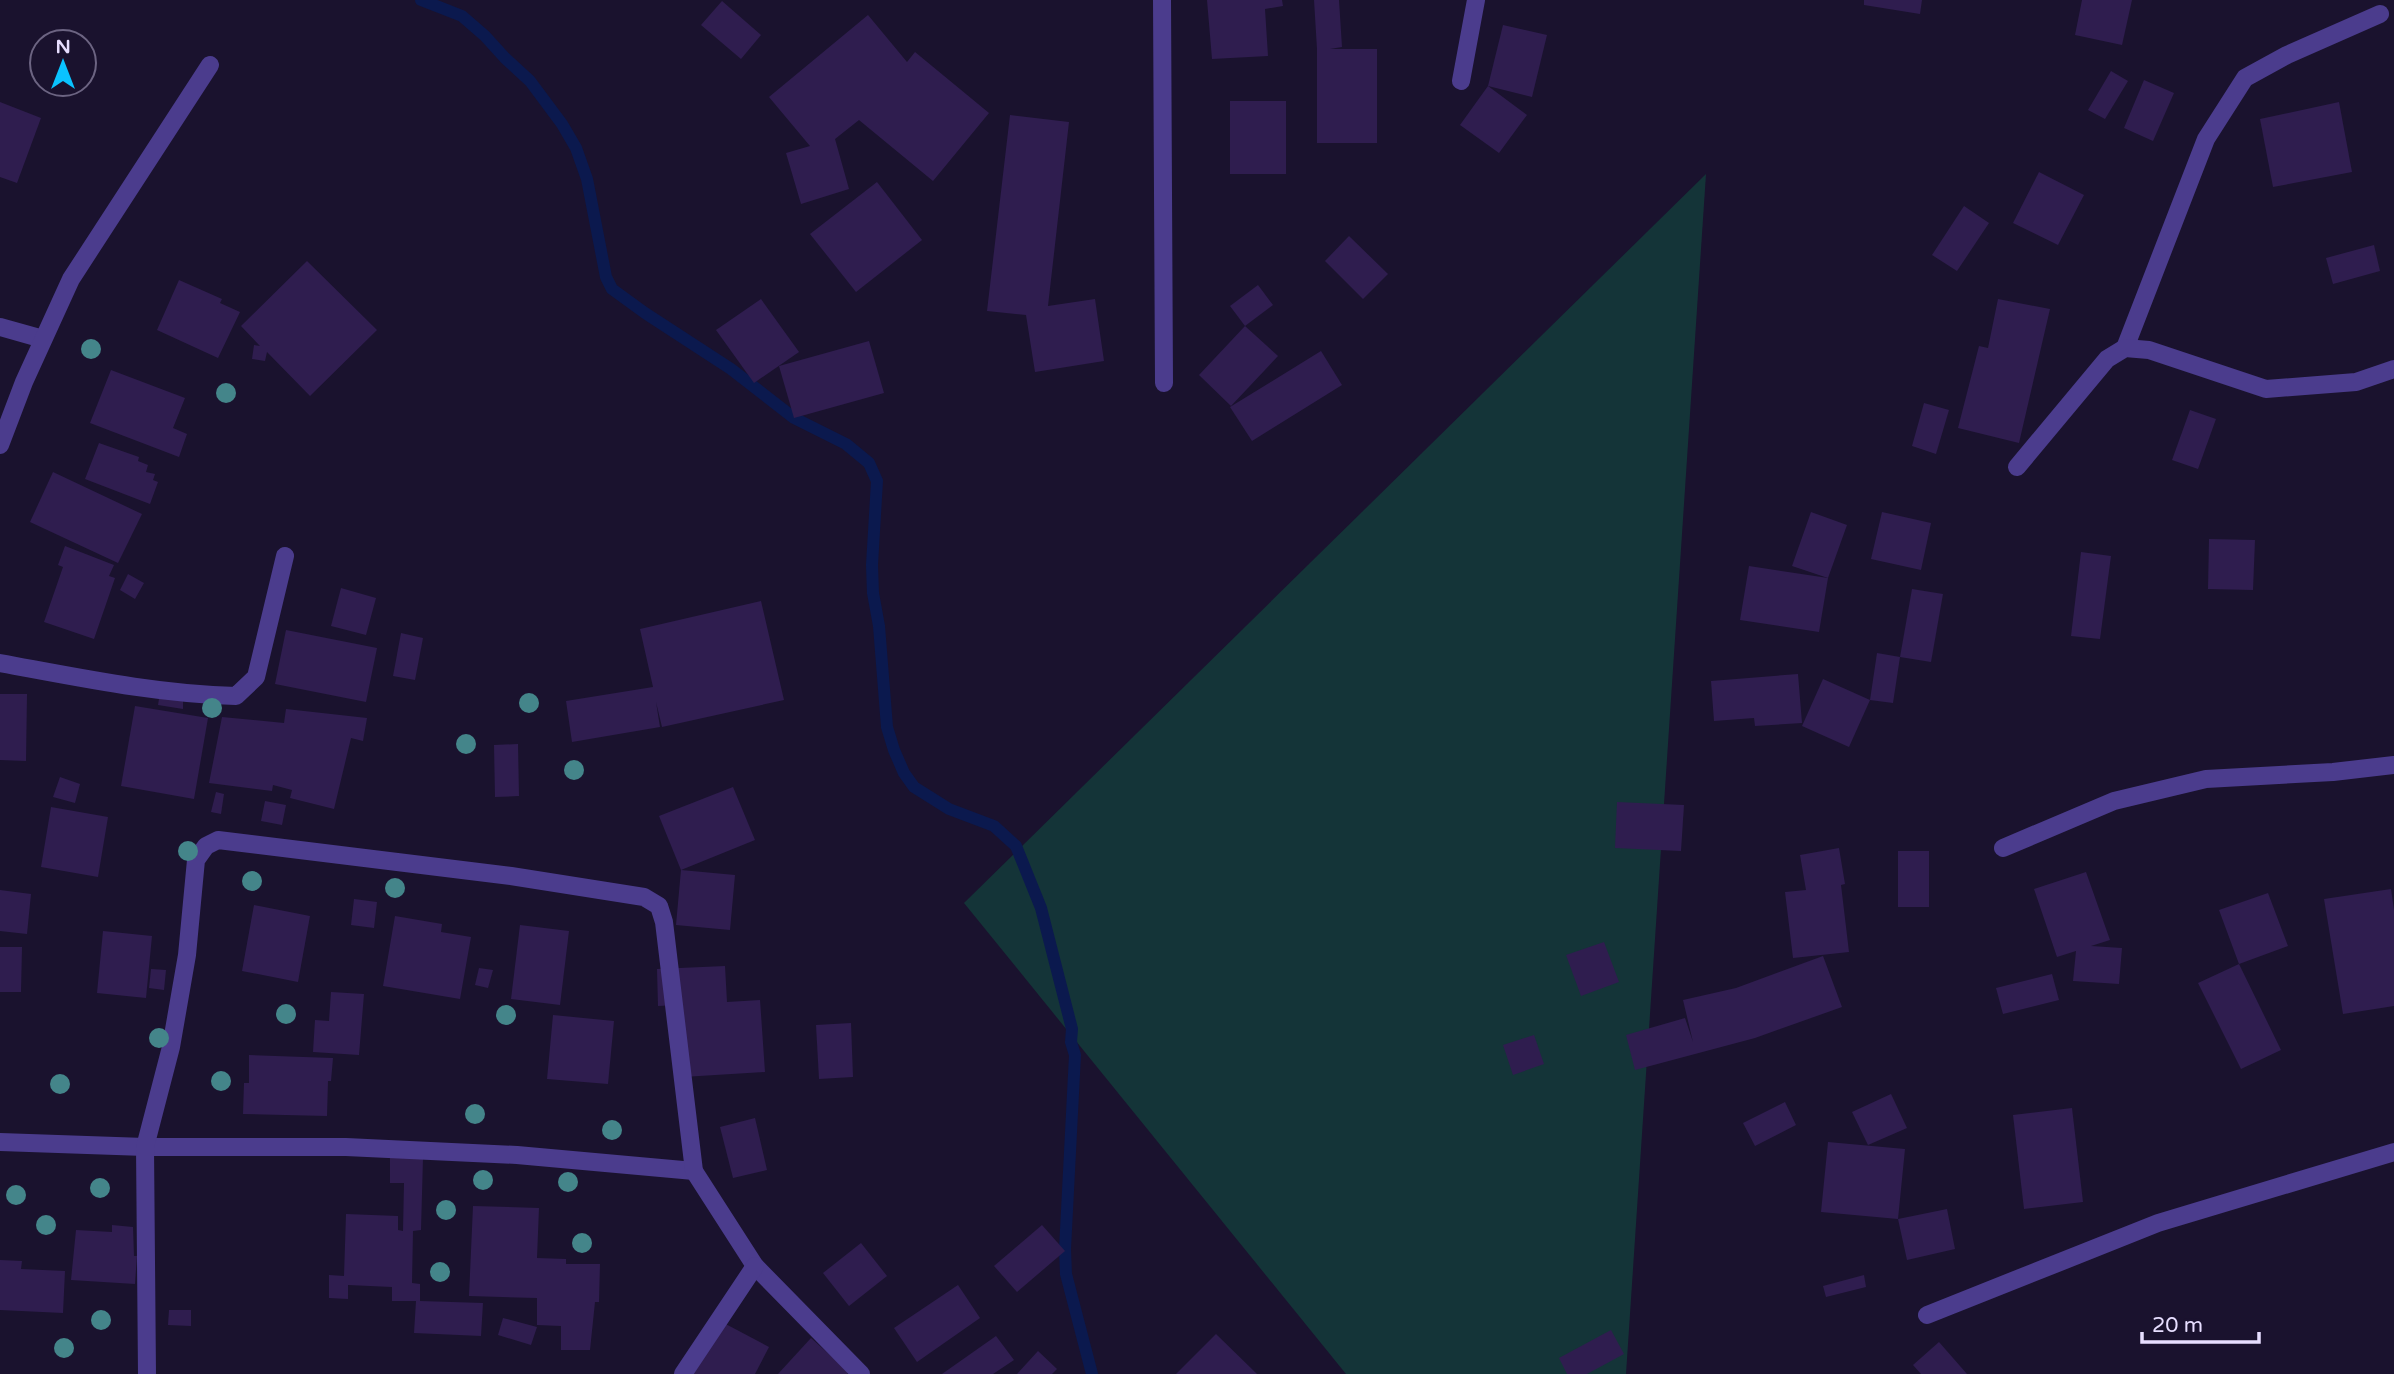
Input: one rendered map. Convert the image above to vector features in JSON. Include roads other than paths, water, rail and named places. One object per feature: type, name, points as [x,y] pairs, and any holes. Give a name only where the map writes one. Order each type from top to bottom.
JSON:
[{"type":"street","points":[[1162,0],[1164,383]]},
{"type":"street","points":[[1461,81],[1476,0]]},
{"type":"street","points":[[2126,348],[2206,139],[2245,78],[2287,55],[2380,13]]},
{"type":"street","points":[[0,446],[24,382],[71,279],[210,65]]},
{"type":"street","points":[[0,327],[43,339]]},
{"type":"street","points":[[2017,467],[2107,359],[2126,348],[2149,350],[2266,389],[2356,382],[2394,369]]},
{"type":"street","points":[[0,663],[92,679],[208,695],[236,696],[256,677],[285,556]]},
{"type":"street","points":[[2003,848],[2114,801],[2206,779],[2333,772],[2394,765]]},
{"type":"street","points":[[147,1374],[145,1147],[171,1047],[187,955],[196,860],[206,846],[218,840],[511,876],[644,897],[659,906],[664,922],[694,1171],[755,1266],[861,1374]]},
{"type":"street","points":[[0,1142],[145,1147],[359,1147],[517,1155],[694,1171]]},
{"type":"street","points":[[1927,1315],[2158,1223],[2394,1152]]},
{"type":"street","points":[[683,1374],[755,1266]]},
{"type":"waterway","points":[[421,0],[462,16],[485,36],[530,81],[562,124],[576,148],[587,179],[606,277],[612,289],[731,369],[794,418],[846,444],[869,463],[877,481],[873,593],[879,626],[887,727],[894,750],[904,773],[914,787],[949,809],[994,826],[1016,846],[1041,908],[1072,1029],[1071,1042],[1075,1055],[1066,1274],[1092,1374]]}]
